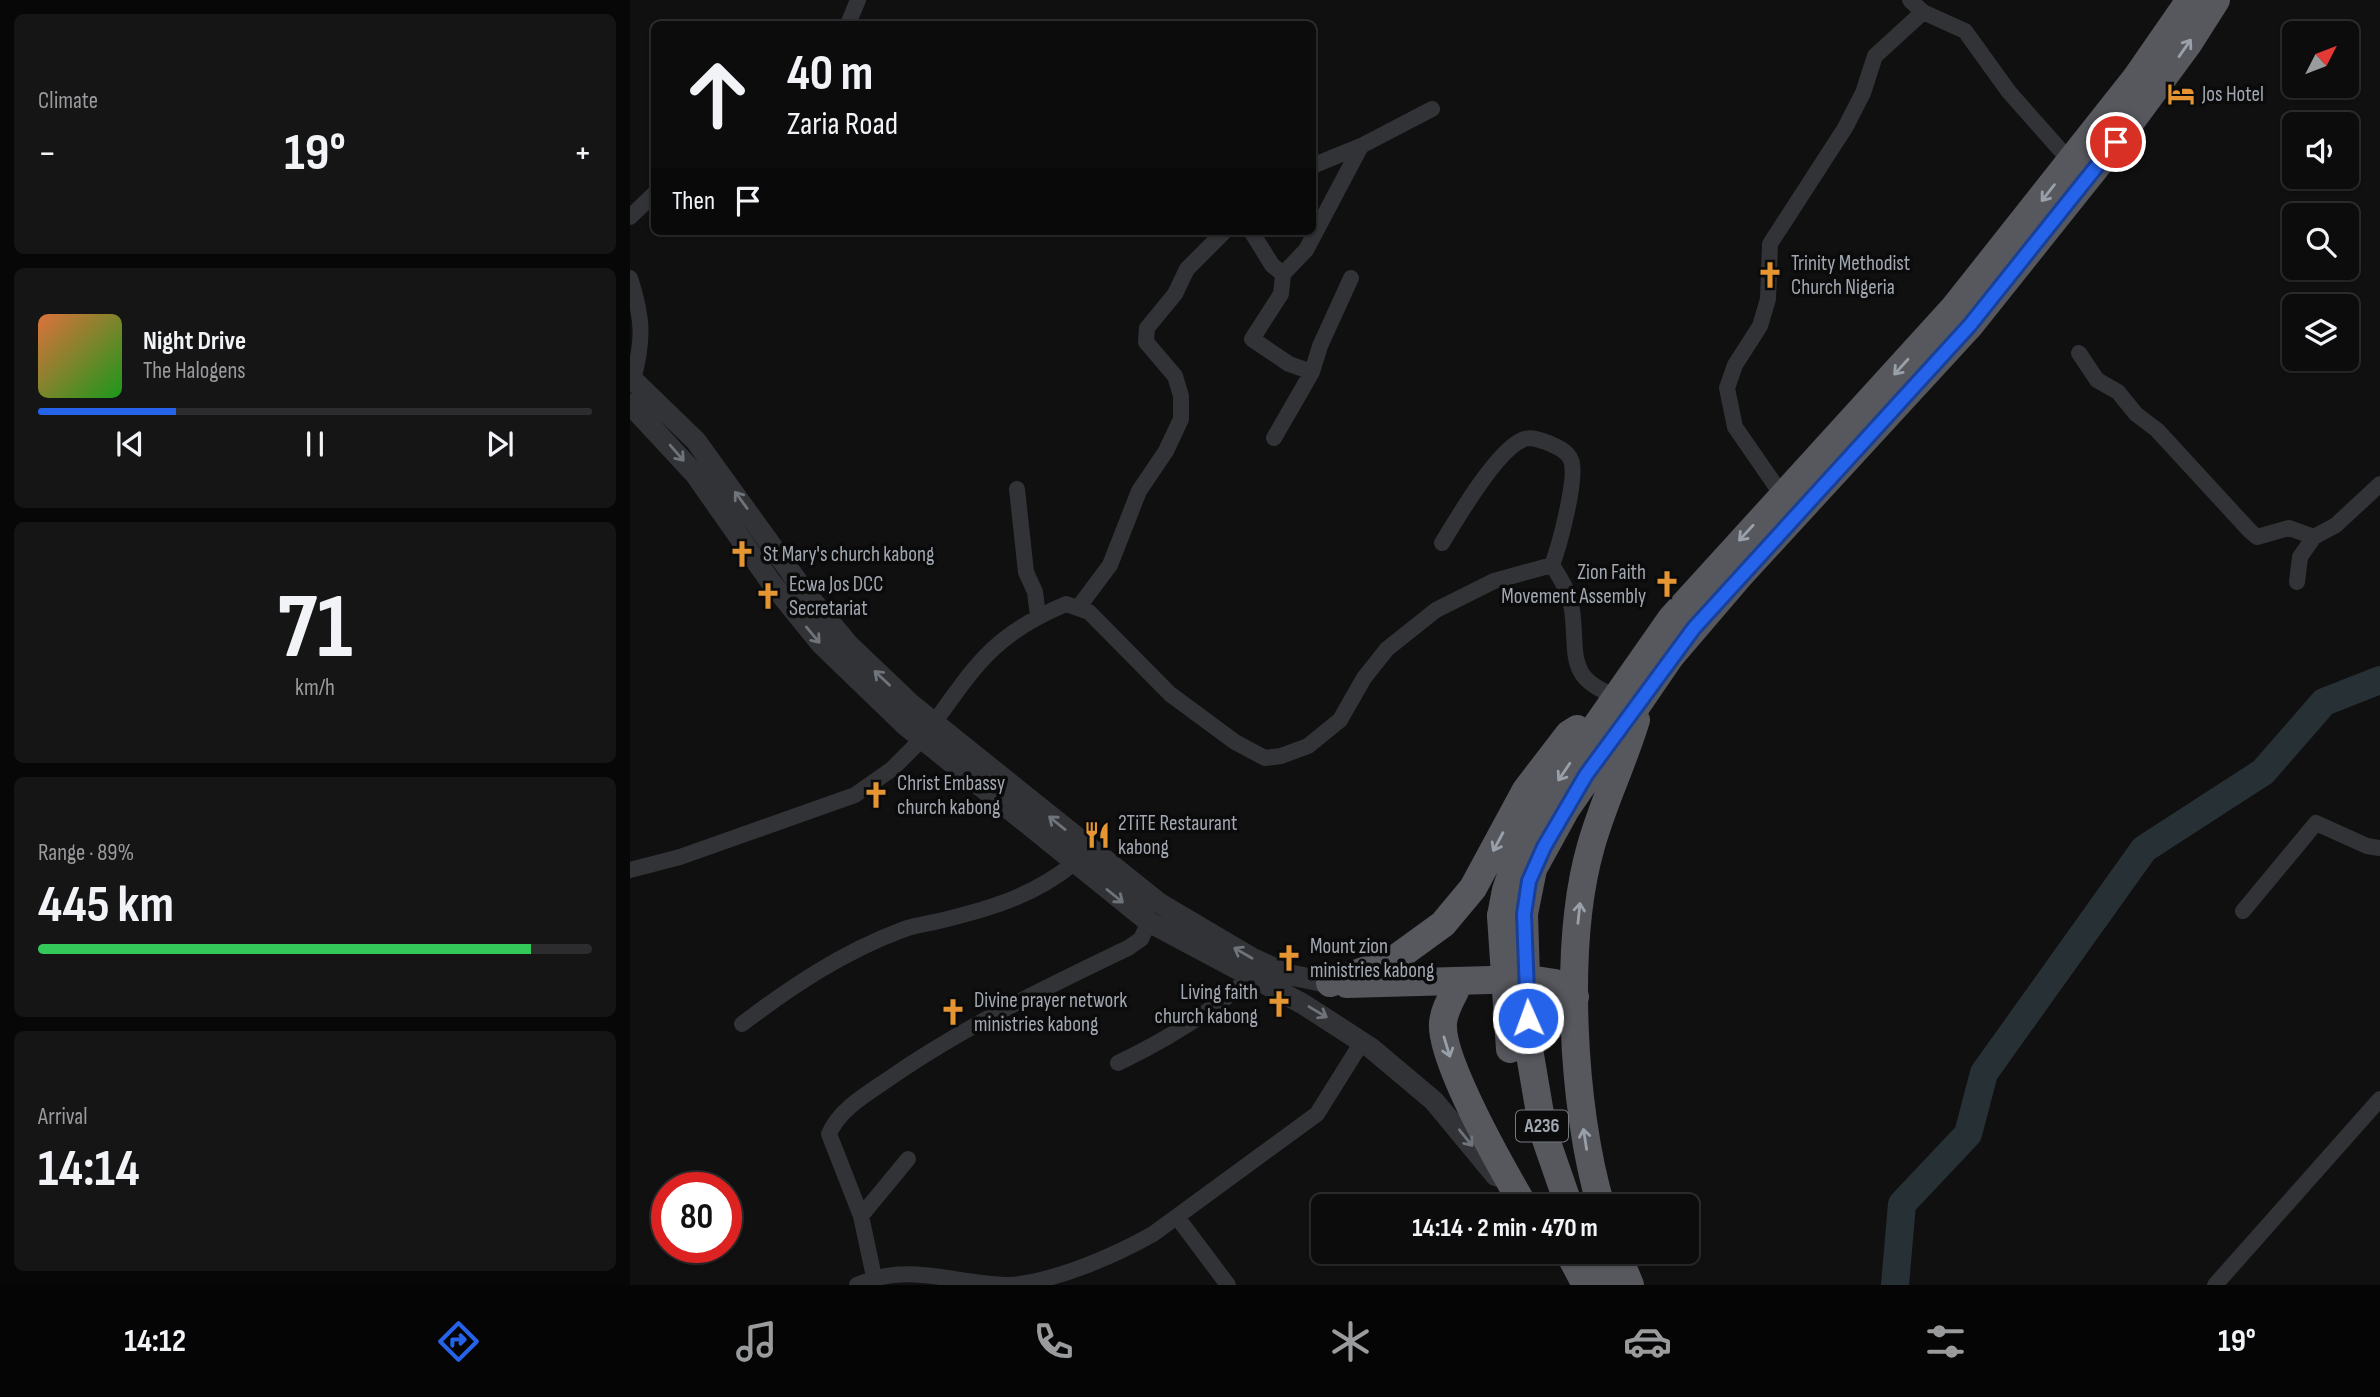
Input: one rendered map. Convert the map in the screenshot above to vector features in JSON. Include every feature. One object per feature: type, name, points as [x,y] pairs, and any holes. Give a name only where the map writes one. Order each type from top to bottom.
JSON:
[{"type":"highway","name":"A236","points":[[1513,915],[1544,847],[1586,775],[1670,657],[1741,574],[1970,325],[2145,84],[2190,0]]},
{"type":"highway","name":"A236","points":[[1545,1194],[1525,1131],[1513,915],[1506,890],[1519,853],[1558,782],[1671,619],[1954,308],[2071,162],[2145,84],[2216,0]]},
{"type":"highway","points":[[1598,1194],[1586,1146],[1578,1094],[1575,997],[1578,915],[1590,846],[1645,694]]},
{"type":"highway","points":[[1330,983],[1392,961],[1443,924],[1473,888],[1526,790],[1555,751],[1569,734],[1609,706]]},
{"type":"highway","points":[[1330,983],[1544,980],[1555,983],[1575,997]]},
{"type":"highway","points":[[1459,983],[1446,1009],[1443,1023],[1448,1051],[1482,1129],[1516,1194]]},
{"type":"highway","name":"A236","points":[[1519,1046],[1543,1131],[1565,1194]]},
{"type":"highway","points":[[1580,1264],[1609,1285]]},
{"type":"highway","points":[[1621,1264],[1630,1285]]},
{"type":"street","points":[[849,21],[858,0]]},
{"type":"street","points":[[1910,0],[1923,12],[1965,31],[1985,54],[2009,92],[2071,162]]},
{"type":"street","points":[[1782,495],[1735,427],[1727,388],[1735,365],[1760,326],[1768,299],[1770,244],[1845,128],[1864,93],[1875,55],[1923,12]]},
{"type":"street","points":[[1316,164],[1361,146],[1432,109]]},
{"type":"street","points":[[1316,231],[1361,146]]},
{"type":"street","points":[[630,217],[651,197]]},
{"type":"street","points":[[1078,608],[1110,565],[1139,491],[1166,451],[1181,419],[1181,396],[1175,376],[1146,342],[1147,328],[1175,294],[1187,269],[1221,235]]},
{"type":"street","points":[[1253,235],[1272,265],[1283,274]]},
{"type":"street","points":[[1312,372],[1289,364],[1252,339],[1281,295],[1283,274],[1306,250],[1314,235]]},
{"type":"street","points":[[630,278],[642,316],[642,346],[631,378],[696,441],[805,592],[848,644],[928,731],[1074,863],[1149,922],[1303,1004],[1362,1042],[1434,1101],[1512,1194]]},
{"type":"street","points":[[1274,438],[1312,372],[1320,346],[1351,278]]},
{"type":"street","points":[[2079,353],[2096,380],[2118,392],[2136,414],[2157,430],[2250,531],[2258,537],[2289,528],[2314,537]]},
{"type":"street","points":[[630,404],[695,474],[770,582],[821,644],[928,731],[1159,903],[1252,958],[1286,974],[1330,983]]},
{"type":"street","points":[[1442,543],[1502,457],[1523,439],[1535,439],[1564,451],[1571,459],[1573,468],[1559,547],[1552,565]]},
{"type":"street","points":[[2297,582],[2300,557],[2314,537],[2336,525],[2380,484]]},
{"type":"street","points":[[1017,489],[1026,572],[1035,592],[1038,616]]},
{"type":"street","points":[[630,870],[680,857],[855,795],[892,769],[928,731],[986,652],[1038,616],[1066,604],[1089,612],[1110,631],[1133,660],[1170,694],[1235,742],[1265,758],[1308,746],[1340,720],[1364,678],[1387,649],[1436,610],[1494,581],[1552,565]]},
{"type":"street","points":[[1552,565],[1566,587],[1580,674],[1597,689],[1609,706]]},
{"type":"street","points":[[2244,911],[2315,824],[2379,846]]},
{"type":"street","points":[[742,1024],[790,987],[869,944],[905,929],[1017,899],[1048,885],[1074,863]]},
{"type":"street","points":[[874,1277],[861,1216],[829,1134],[835,1119],[966,1028],[1128,948],[1141,939],[1149,922]]},
{"type":"street","points":[[1118,1063],[1154,1046],[1225,1000],[1250,977]]},
{"type":"street","points":[[857,1285],[874,1277],[906,1273],[975,1284],[1012,1285],[1063,1272],[1119,1251],[1153,1234],[1317,1114],[1362,1042]]},
{"type":"street","points":[[2215,1285],[2380,1099]]},
{"type":"street","points":[[861,1216],[908,1159]]},
{"type":"street","points":[[1177,1217],[1228,1285]]},
{"type":"waterway","points":[[1895,1285],[1902,1204],[1968,1134],[1984,1073],[2144,849],[2263,772],[2324,702],[2380,680]]},
{"type":"place","name":"Jos Hotel","points":[[2181,94]]},
{"type":"place","name":"Trinity Methodist Church Nigeria","points":[[1770,275]]},
{"type":"place","name":"St Mary's church kabong","points":[[742,554]]},
{"type":"place","name":"Zion Faith Movement Assembly","points":[[1667,584]]},
{"type":"place","name":"Ecwa Jos DCC Secretariat","points":[[768,596]]},
{"type":"place","name":"Christ Embassy church kabong","points":[[876,795]]},
{"type":"place","name":"2TiTE Restaurant kabong","points":[[1097,835]]},
{"type":"place","name":"Mount zion ministries kabong","points":[[1289,958]]},
{"type":"place","name":"Living faith church kabong","points":[[1279,1004]]},
{"type":"place","name":"Divine prayer network ministries kabong","points":[[953,1012]]},
{"type":"route","points":[[1528,1018],[1524,914],[1529,881],[1544,847],[1586,775],[1670,657],[1694,628],[1970,325],[2116,142]]}]
